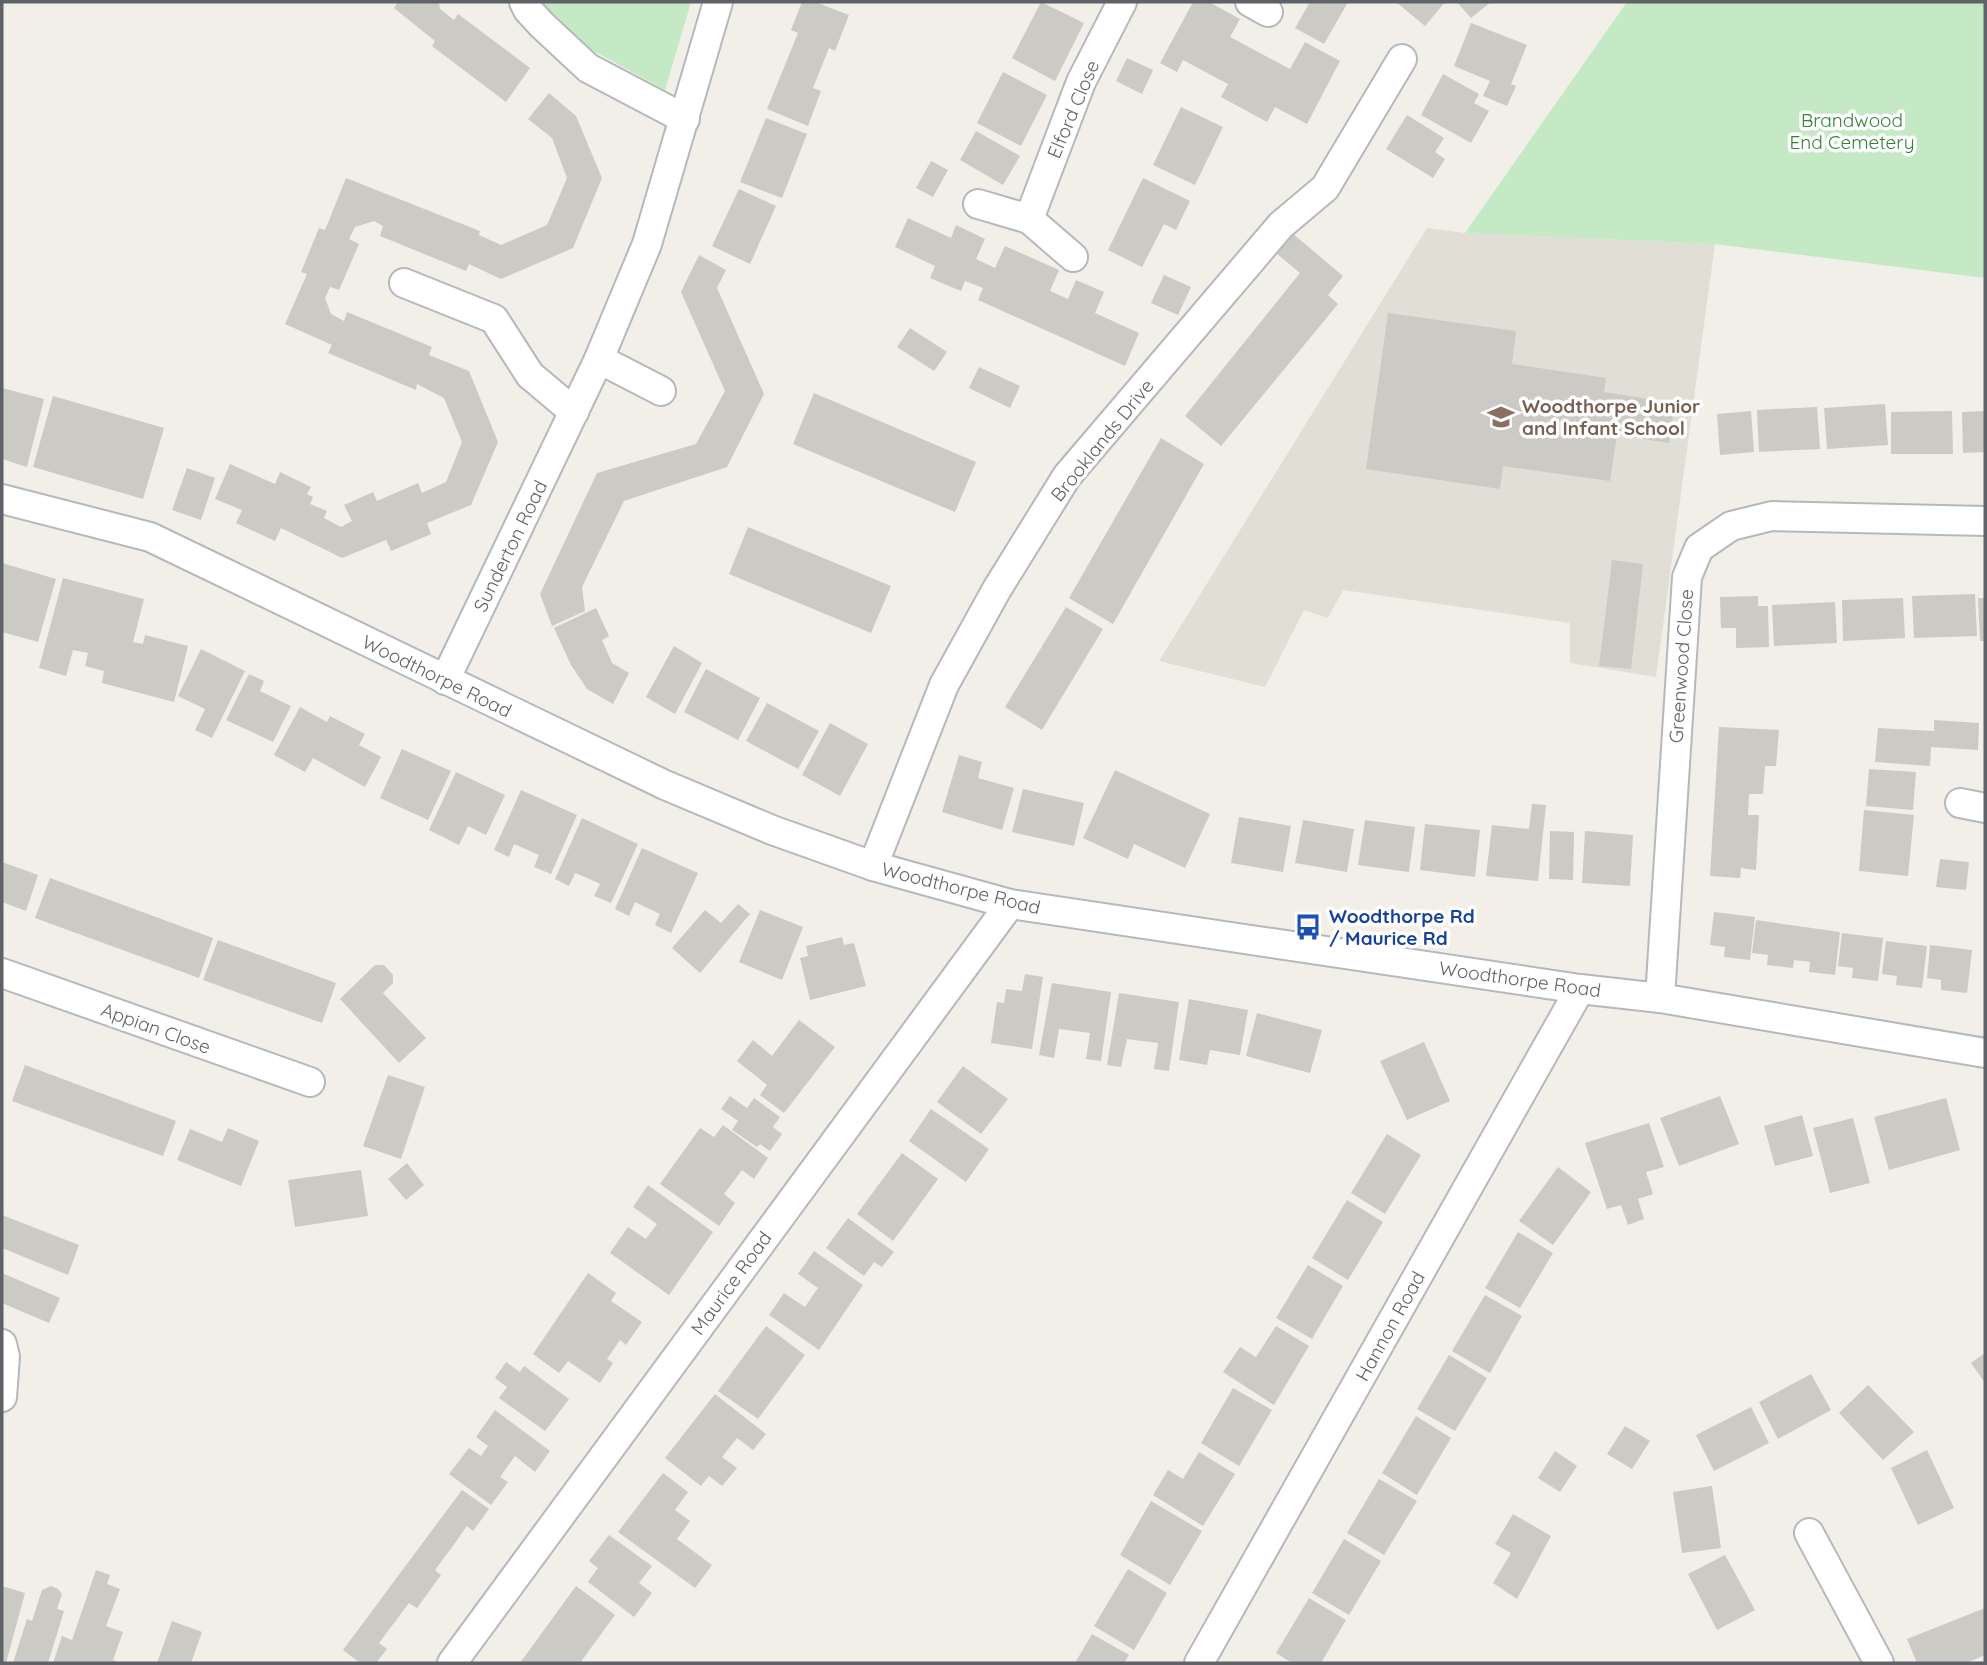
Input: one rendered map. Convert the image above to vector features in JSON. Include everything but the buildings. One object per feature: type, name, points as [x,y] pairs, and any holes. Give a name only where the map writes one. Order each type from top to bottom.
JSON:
[{"type":"street","points":[[524,2],[542,25],[588,68],[685,119]]},
{"type":"street","name":"Sunderton Road","points":[[445,680],[599,359],[647,244],[718,2]]},
{"type":"street","name":"Elford Close","points":[[1029,219],[1081,82],[1122,2]]},
{"type":"street","name":"Brooklands Drive","points":[[873,866],[944,685],[997,589],[1067,476],[1281,225],[1325,188],[1402,59]]},
{"type":"street","points":[[978,204],[1029,219],[1073,257]]},
{"type":"street","points":[[404,283],[494,320],[530,375],[574,412]]},
{"type":"street","points":[[599,359],[661,391]]},
{"type":"street","name":"Woodthorpe Road","points":[[2,499],[149,537],[677,790],[772,830],[873,866],[1010,904],[1580,989],[1660,998],[1985,1053]]},
{"type":"street","name":"Greenwood Close","points":[[1660,998],[1687,577],[1699,548],[1731,526],[1772,516],[1985,521]]},
{"type":"street","name":"Maurice Road","points":[[452,1663],[1010,904]]},
{"type":"street","name":"Appian Close","points":[[2,973],[310,1082]]},
{"type":"street","name":"Hannon Road","points":[[1199,1663],[1580,989]]},
{"type":"street","points":[[2,1344],[5,1357],[2,1396]]},
{"type":"street","points":[[1809,1533],[1879,1663]]},
{"type":"shaded area","name":"Woodthorpe Junior and Infant School","points":[[1427,228],[1465,233],[1715,244],[1656,677],[1570,663],[1570,623],[1343,590],[1328,618],[1304,610],[1265,687],[1159,661]]},
{"type":"green space","points":[[538,2],[691,2],[665,90],[592,50]]},
{"type":"green space","name":"Brandwood End Cemetery","points":[[1627,2],[1985,2],[1985,278],[1715,244],[1465,233]]},
{"type":"place","name":"Woodthorpe Junior and Infant School","points":[[1501,417]]},
{"type":"place","name":"Woodthorpe Rd / Maurice Rd","points":[[1308,927]]}]
